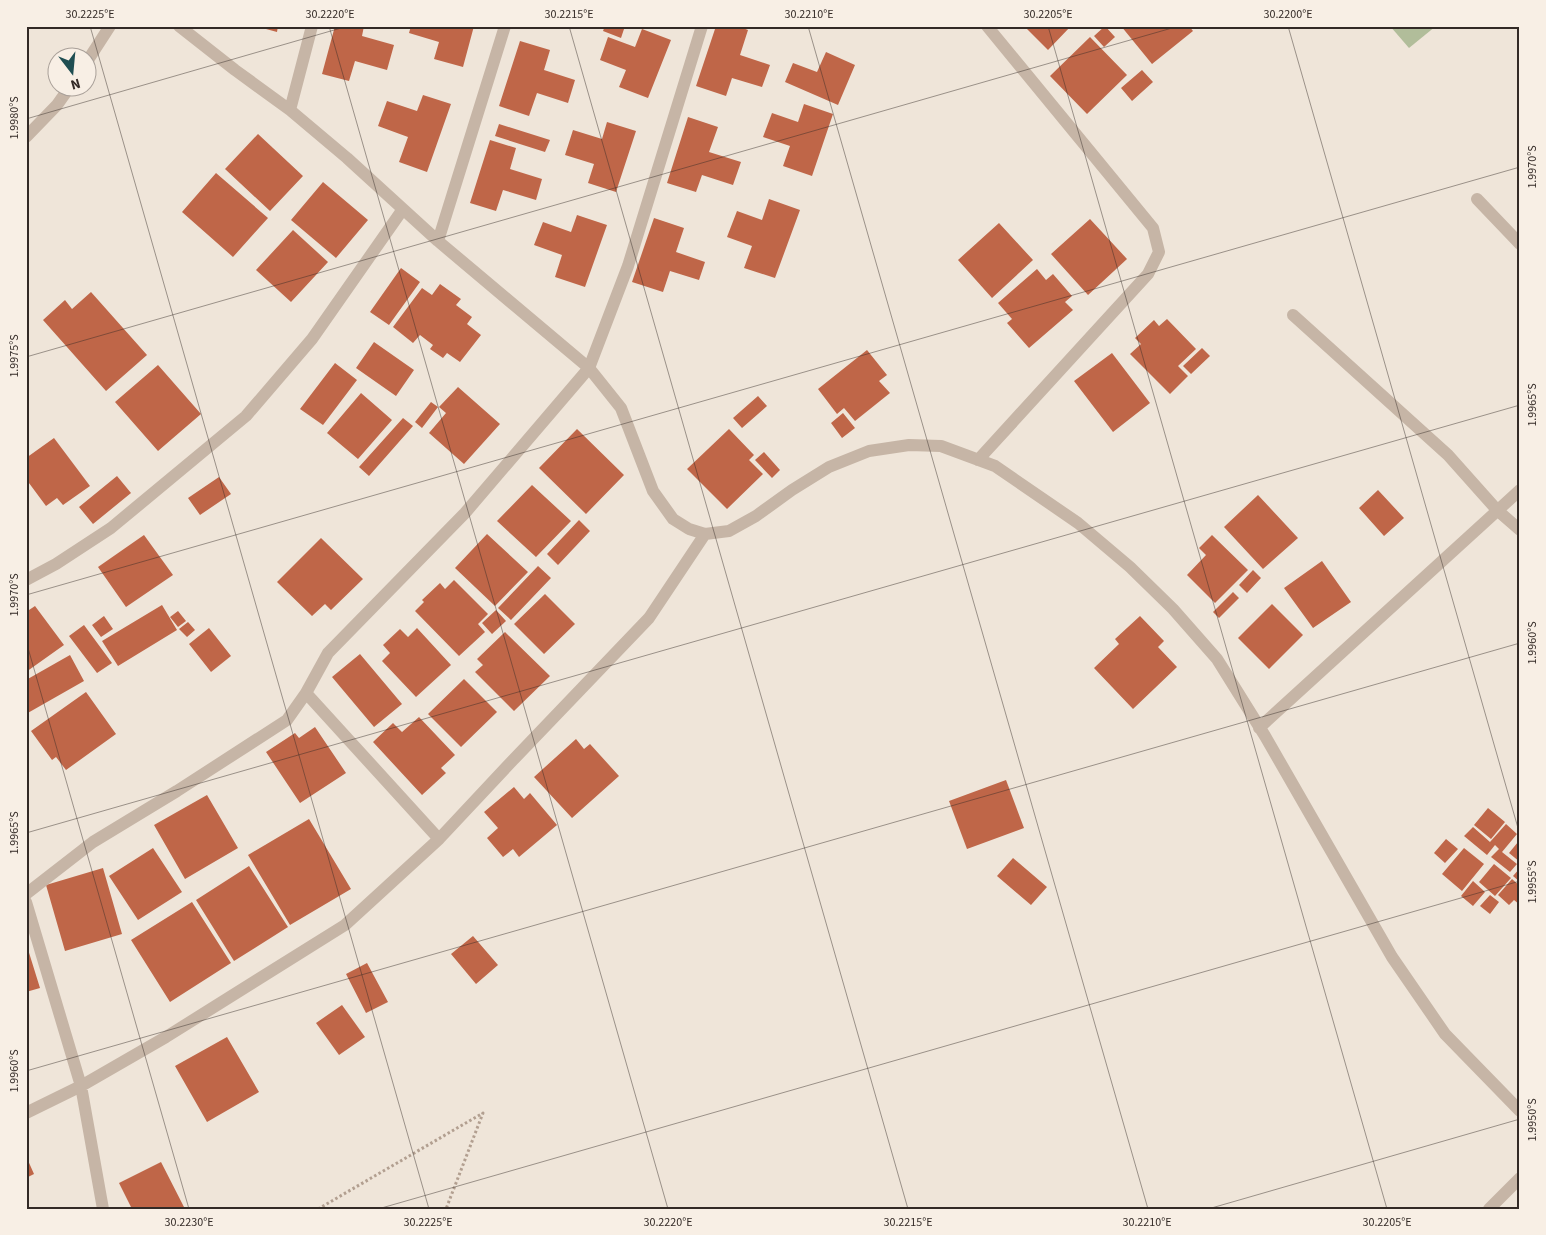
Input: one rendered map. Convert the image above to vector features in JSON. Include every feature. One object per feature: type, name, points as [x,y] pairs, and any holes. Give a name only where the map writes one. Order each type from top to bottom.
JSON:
[{"type":"street","points":[[96,48],[110,26]]},
{"type":"street","points":[[179,26],[290,110],[438,241],[589,368],[621,408],[653,491],[673,519],[689,529],[705,534],[729,531],[756,516],[792,490],[829,467],[869,451],[908,445],[941,446],[996,466],[1078,523],[1130,568],[1173,609],[1217,659],[1392,957],[1444,1034],[1520,1111]]},
{"type":"street","points":[[290,110],[312,26]]},
{"type":"street","points":[[438,241],[505,26]]},
{"type":"street","points":[[26,894],[93,842],[177,791],[286,720],[306,693],[328,653],[465,513],[589,368],[628,266],[702,26]]},
{"type":"street","points":[[978,460],[1148,274],[1159,252],[1152,228],[987,26]]},
{"type":"street","points":[[26,137],[62,98]]},
{"type":"street","points":[[1477,198],[1520,244]]},
{"type":"street","points":[[26,580],[56,564],[111,528],[246,416],[312,338],[403,209]]},
{"type":"street","points":[[1293,315],[1448,455],[1497,510],[1520,530]]},
{"type":"street","points":[[1259,728],[1520,490]]},
{"type":"street","points":[[26,1113],[81,1086],[166,1037],[346,926],[439,840],[649,618],[705,534]]},
{"type":"street","points":[[306,693],[439,840]]},
{"type":"street","points":[[26,902],[81,1086],[104,1209]]},
{"type":"street","points":[[1489,1209],[1520,1178]]},
{"type":"path","points":[[318,1209],[483,1113],[446,1209]]},
{"type":"green space","points":[[1390,26],[1436,26],[1409,48]]},
{"type":"building","points":[[255,26],[278,26],[277,32]]},
{"type":"building","points":[[335,26],[364,26],[362,36],[394,45],[387,70],[355,61],[349,81],[322,74]]},
{"type":"building","points":[[411,26],[474,26],[463,67],[434,59],[439,42],[409,33]]},
{"type":"building","points":[[605,26],[625,26],[621,38],[603,31]]},
{"type":"building","points":[[716,26],[738,26],[748,30],[740,55],[770,65],[762,87],[732,78],[726,96],[696,86]]},
{"type":"building","points":[[1024,26],[1071,26],[1048,50]]},
{"type":"building","points":[[1105,26],[1115,37],[1104,47],[1094,36]]},
{"type":"building","points":[[1121,26],[1189,26],[1193,31],[1152,64]]},
{"type":"building","points":[[642,29],[671,40],[648,98],[619,87],[626,70],[600,60],[608,37],[635,47]]},
{"type":"building","points":[[1090,37],[1127,75],[1087,114],[1050,76]]},
{"type":"building","points":[[520,41],[550,50],[544,70],[575,80],[568,103],[537,93],[529,116],[499,106]]},
{"type":"building","points":[[826,52],[855,65],[838,105],[785,82],[793,63],[817,72]]},
{"type":"building","points":[[1142,70],[1153,82],[1132,101],[1121,88]]},
{"type":"building","points":[[423,95],[451,104],[427,172],[399,162],[408,137],[378,126],[387,101],[417,111]]},
{"type":"building","points":[[804,104],[833,114],[812,176],[783,166],[790,146],[763,137],[772,113],[798,122]]},
{"type":"building","points":[[688,117],[718,127],[709,152],[741,162],[733,185],[702,175],[696,192],[667,183]]},
{"type":"building","points":[[607,122],[636,131],[616,192],[588,183],[594,164],[565,155],[573,130],[602,139]]},
{"type":"building","points":[[499,124],[550,140],[545,152],[495,136]]},
{"type":"building","points":[[258,134],[303,176],[270,211],[225,169]]},
{"type":"building","points":[[490,140],[516,148],[510,169],[542,179],[536,200],[503,190],[496,211],[470,203]]},
{"type":"building","points":[[216,173],[268,218],[233,257],[182,212]]},
{"type":"building","points":[[323,182],[368,220],[336,258],[291,220]]},
{"type":"building","points":[[769,199],[800,210],[775,278],[744,268],[752,246],[727,237],[737,211],[762,220]]},
{"type":"building","points":[[577,215],[607,225],[585,287],[555,277],[562,255],[534,245],[543,222],[571,232]]},
{"type":"building","points":[[654,218],[684,228],[676,252],[705,262],[699,280],[670,271],[663,292],[632,282]]},
{"type":"building","points":[[1090,219],[1127,259],[1088,295],[1051,254]]},
{"type":"building","points":[[999,223],[1033,260],[992,298],[958,260]]},
{"type":"building","points":[[293,230],[328,262],[291,302],[256,270]]},
{"type":"building","points":[[401,268],[420,282],[389,325],[370,312]]},
{"type":"building","points":[[1037,269],[1046,280],[1053,274],[1072,296],[1065,302],[1073,310],[1029,348],[1007,323],[1012,319],[998,303]]},
{"type":"building","points":[[440,284],[461,299],[456,305],[472,317],[467,324],[481,335],[460,362],[447,353],[443,358],[430,349],[433,345],[420,335],[413,343],[393,327],[422,288],[432,295]]},
{"type":"building","points":[[91,292],[147,355],[106,391],[43,320],[65,300],[72,309]]},
{"type":"building","points":[[1167,319],[1196,349],[1178,366],[1188,376],[1170,394],[1130,354],[1141,344],[1135,338],[1154,320],[1159,326]]},
{"type":"building","points":[[374,342],[414,370],[396,396],[356,368]]},
{"type":"building","points":[[1202,348],[1210,356],[1191,374],[1183,366]]},
{"type":"building","points":[[867,350],[887,375],[879,381],[890,393],[855,421],[844,408],[837,414],[818,389]]},
{"type":"building","points":[[1112,353],[1150,403],[1113,432],[1074,381]]},
{"type":"building","points":[[335,363],[357,380],[323,425],[300,409]]},
{"type":"building","points":[[158,365],[201,414],[158,451],[115,402]]},
{"type":"building","points":[[458,387],[500,424],[464,464],[429,433],[446,413],[439,407]]},
{"type":"building","points":[[361,393],[392,420],[358,459],[327,433]]},
{"type":"building","points":[[758,396],[767,406],[742,428],[733,418]]},
{"type":"building","points":[[431,402],[438,407],[422,428],[415,422]]},
{"type":"building","points":[[843,413],[855,428],[842,438],[831,423]]},
{"type":"building","points":[[403,418],[413,426],[369,476],[359,467]]},
{"type":"building","points":[[577,429],[624,475],[586,514],[539,468]]},
{"type":"building","points":[[729,429],[754,455],[749,460],[763,474],[727,509],[687,469]]},
{"type":"building","points":[[54,438],[90,486],[63,505],[57,498],[46,506],[26,479],[26,458]]},
{"type":"building","points":[[764,452],[780,470],[772,478],[755,460]]},
{"type":"building","points":[[117,476],[131,493],[93,524],[79,507]]},
{"type":"building","points":[[219,477],[231,494],[200,515],[188,498]]},
{"type":"building","points":[[532,485],[571,521],[536,557],[497,521]]},
{"type":"building","points":[[1378,490],[1404,518],[1384,536],[1359,508]]},
{"type":"building","points":[[1258,495],[1298,538],[1263,569],[1224,527]]},
{"type":"building","points":[[579,520],[590,531],[558,565],[547,554]]},
{"type":"building","points":[[487,534],[528,572],[495,606],[455,568]]},
{"type":"building","points":[[144,535],[173,575],[126,607],[98,567]]},
{"type":"building","points":[[1212,535],[1248,570],[1215,603],[1187,575],[1206,555],[1199,548]]},
{"type":"building","points":[[321,538],[363,579],[331,610],[325,604],[312,616],[277,582]]},
{"type":"building","points":[[1322,561],[1351,602],[1313,628],[1284,588]]},
{"type":"building","points":[[538,566],[551,578],[511,620],[498,608]]},
{"type":"building","points":[[1253,570],[1261,578],[1247,593],[1239,585]]},
{"type":"building","points":[[454,580],[488,614],[478,624],[485,632],[459,656],[415,611],[424,602],[422,600],[440,583],[445,589]]},
{"type":"building","points":[[1233,592],[1239,598],[1219,618],[1213,612]]},
{"type":"building","points":[[545,594],[575,624],[544,654],[514,624]]},
{"type":"building","points":[[1272,604],[1303,635],[1269,669],[1238,638]]},
{"type":"building","points":[[162,605],[177,630],[118,666],[102,641]]},
{"type":"building","points":[[35,606],[64,645],[26,672],[26,612]]},
{"type":"building","points":[[496,610],[506,621],[492,634],[482,623]]},
{"type":"building","points":[[178,611],[186,621],[178,627],[170,617]]},
{"type":"building","points":[[104,616],[113,629],[101,637],[92,625]]},
{"type":"building","points":[[1140,616],[1164,641],[1158,647],[1177,667],[1133,709],[1094,668],[1119,644],[1115,639]]},
{"type":"building","points":[[188,622],[195,630],[187,637],[179,629]]},
{"type":"building","points":[[84,625],[112,663],[97,673],[69,636]]},
{"type":"building","points":[[209,628],[231,656],[211,672],[189,644]]},
{"type":"building","points":[[417,628],[451,665],[416,697],[382,661],[390,653],[383,645],[400,629],[408,637]]},
{"type":"building","points":[[505,632],[550,676],[514,711],[475,672],[483,665],[477,659]]},
{"type":"building","points":[[360,654],[402,704],[374,727],[332,677]]},
{"type":"building","points":[[70,655],[84,681],[26,714],[26,680]]},
{"type":"building","points":[[464,679],[497,712],[461,747],[428,714]]},
{"type":"building","points":[[86,692],[116,734],[66,770],[56,757],[52,760],[31,731]]},
{"type":"building","points":[[419,717],[455,755],[441,768],[446,773],[422,795],[373,742],[393,723],[402,732]]},
{"type":"building","points":[[315,727],[346,773],[300,803],[266,752],[295,733],[299,738]]},
{"type":"building","points":[[576,739],[584,749],[590,744],[619,776],[572,818],[534,777]]},
{"type":"building","points":[[1006,780],[1024,828],[967,849],[949,801]]},
{"type":"building","points":[[514,787],[524,799],[530,793],[557,825],[519,857],[513,849],[503,857],[487,838],[498,828],[484,812]]},
{"type":"building","points":[[207,795],[238,848],[185,879],[154,825]]},
{"type":"building","points":[[1488,808],[1505,822],[1491,839],[1474,825]]},
{"type":"building","points":[[309,819],[351,889],[290,925],[248,855]]},
{"type":"building","points":[[1506,824],[1517,834],[1502,852],[1517,864],[1510,872],[1491,857],[1499,849],[1495,845],[1487,855],[1464,836],[1473,827],[1490,842]]},
{"type":"building","points":[[1446,839],[1458,849],[1445,863],[1434,853]]},
{"type":"building","points":[[1518,842],[1520,843],[1520,862],[1509,853]]},
{"type":"building","points":[[153,848],[182,892],[138,920],[109,876]]},
{"type":"building","points":[[1464,848],[1484,864],[1462,891],[1442,874]]},
{"type":"building","points":[[1013,858],[1047,887],[1031,905],[997,876]]},
{"type":"building","points":[[1494,864],[1511,878],[1495,896],[1479,882]]},
{"type":"building","points":[[249,866],[288,927],[234,961],[196,900]]},
{"type":"building","points":[[103,868],[122,934],[65,951],[46,885]]},
{"type":"building","points":[[1520,868],[1520,882],[1513,876]]},
{"type":"building","points":[[1512,879],[1520,886],[1520,905],[1514,900],[1509,905],[1498,895]]},
{"type":"building","points":[[1473,881],[1485,892],[1473,906],[1461,896]]},
{"type":"building","points":[[1490,895],[1499,902],[1490,914],[1480,906]]},
{"type":"building","points":[[192,902],[231,963],[170,1002],[131,940]]},
{"type":"building","points":[[473,936],[498,965],[476,984],[451,954]]},
{"type":"building","points":[[26,943],[40,988],[26,992]]},
{"type":"building","points":[[367,963],[388,1002],[366,1013],[346,974]]},
{"type":"building","points":[[342,1005],[365,1037],[339,1055],[316,1023]]},
{"type":"building","points":[[227,1037],[259,1092],[207,1122],[175,1066]]},
{"type":"building","points":[[26,1156],[34,1174],[26,1178]]},
{"type":"building","points":[[161,1162],[185,1209],[132,1209],[119,1183]]}]
